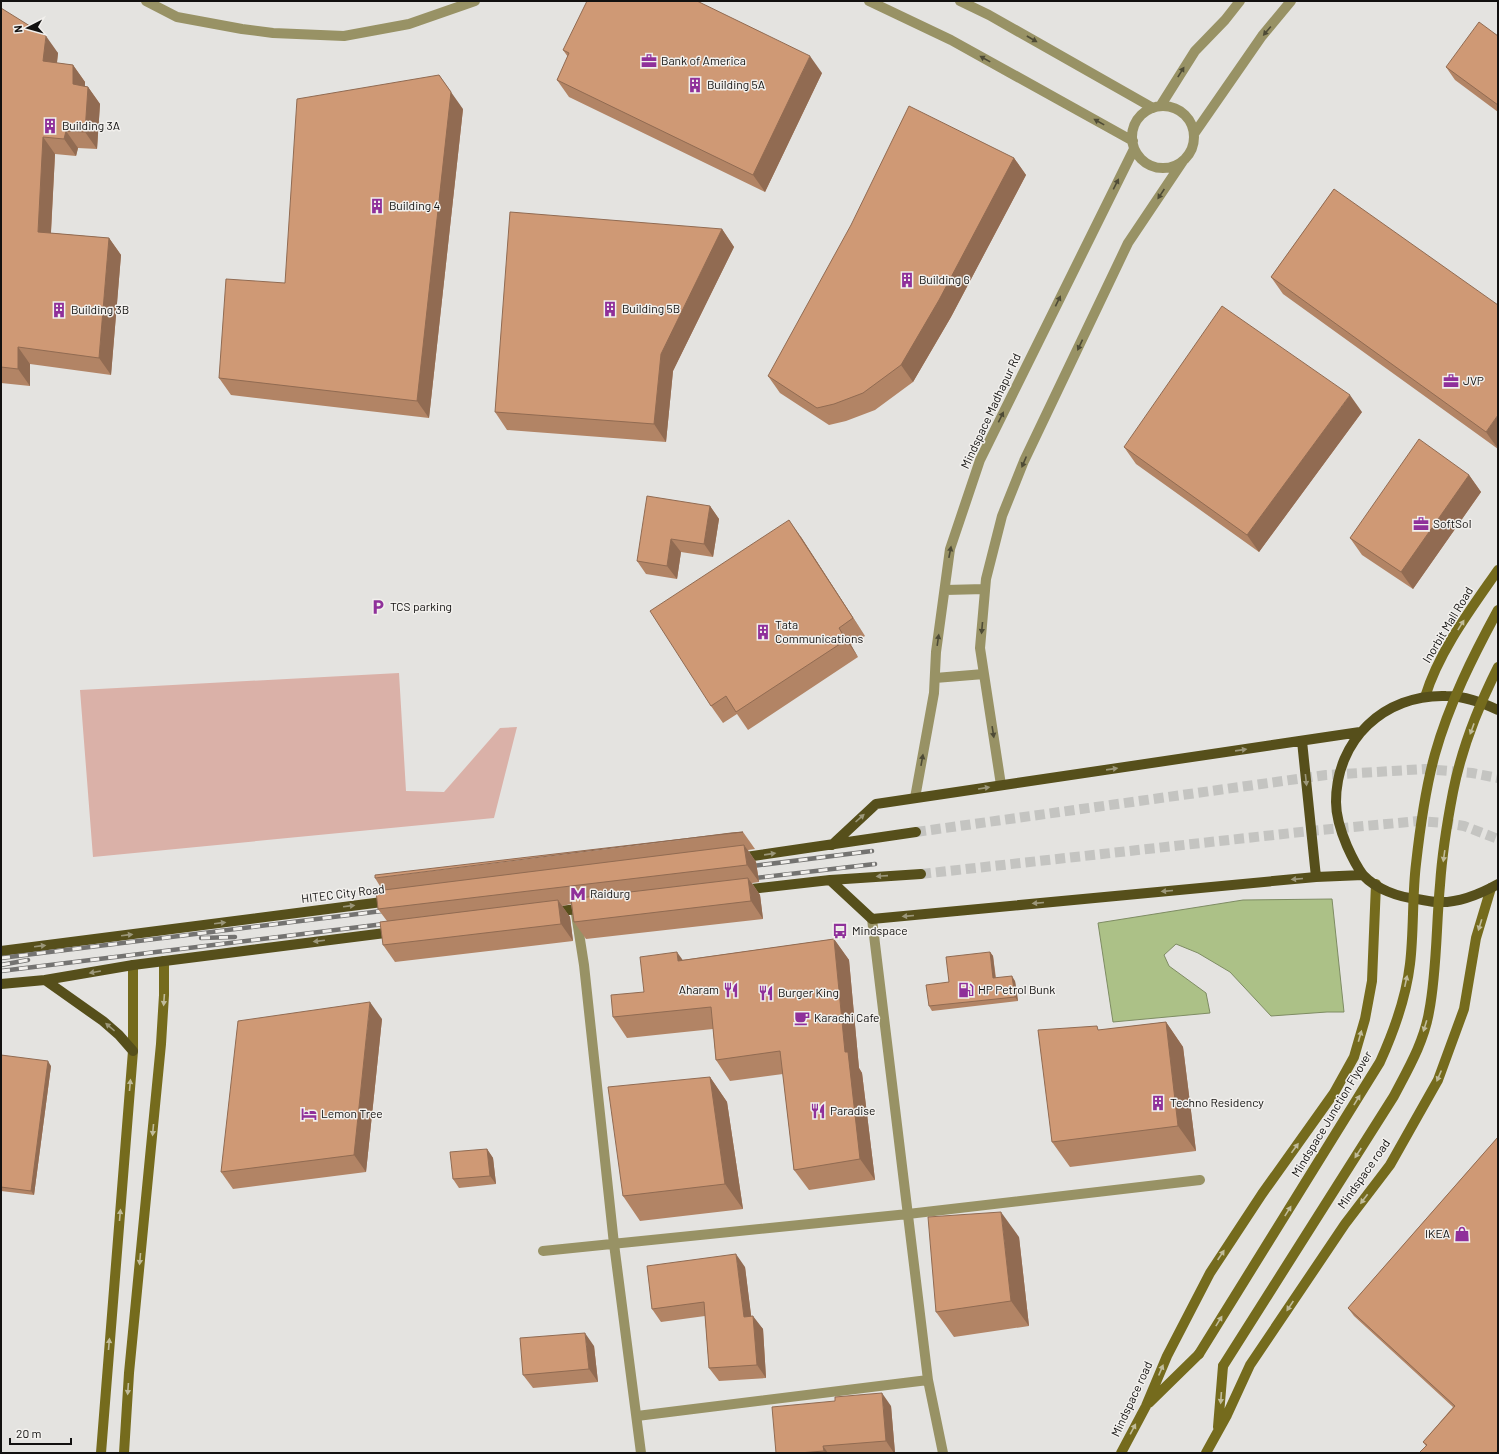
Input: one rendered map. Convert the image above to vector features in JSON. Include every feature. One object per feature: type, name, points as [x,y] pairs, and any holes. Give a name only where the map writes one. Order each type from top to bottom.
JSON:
[{"type":"main road","name":"Inorbit Mall Road","points":[[1425,697],[1438,662],[1477,600],[1498,570]]},
{"type":"main road","name":"Mindspace Junction Flyover","points":[[1146,1406],[1199,1354],[1380,1062],[1394,1030],[1410,965],[1416,866],[1425,804],[1435,754],[1449,713],[1473,658],[1498,610]]},
{"type":"main road","points":[[1218,1431],[1223,1366],[1394,1096],[1418,1049],[1429,1013],[1434,977],[1440,884],[1453,792],[1465,748],[1498,667]]},
{"type":"main road","points":[[1495,886],[1466,899],[1439,902],[1411,899],[1392,894],[1363,875],[1350,852],[1340,829],[1336,803],[1338,778],[1346,754],[1360,732],[1378,715],[1401,703],[1425,697],[1446,696],[1475,700],[1498,710]]},
{"type":"main road","points":[[832,844],[876,804],[1360,732]]},
{"type":"main road","points":[[1302,741],[1316,877]]},
{"type":"main road","points":[[729,859],[916,832]]},
{"type":"main road","points":[[730,892],[830,880],[921,874]]},
{"type":"main road","points":[[830,880],[872,919],[1316,877],[1363,875]]},
{"type":"main road","name":"Mindspace road","points":[[1121,1453],[1146,1406],[1167,1356],[1210,1273],[1262,1194],[1334,1093],[1354,1057],[1365,1019],[1372,982],[1376,884]]},
{"type":"main road","name":"Mindspace road","points":[[1206,1453],[1250,1365],[1345,1224],[1390,1165],[1438,1080],[1464,1009],[1476,938],[1495,886]]},
{"type":"main road","name":"HITEC City Road","points":[[1,951],[402,899]]},
{"type":"main road","points":[[543,914],[598,907]]},
{"type":"main road","points":[[1,984],[45,980],[164,961],[401,931]]},
{"type":"main road","points":[[124,1453],[129,1373],[161,1044],[164,995],[164,961]]},
{"type":"main road","points":[[101,1453],[132,1051],[133,966]]},
{"type":"main road","points":[[45,980],[103,1021],[119,1035],[132,1051]]},
{"type":"street","points":[[146,1],[177,17],[242,29],[273,33],[344,36],[409,24],[475,1]]},
{"type":"street","points":[[870,1],[951,40],[1134,145]]},
{"type":"street","points":[[960,1],[1157,107]]},
{"type":"street","points":[[1157,107],[1195,51],[1225,20],[1240,1]]},
{"type":"street","points":[[1194,134],[1258,42],[1291,1]]},
{"type":"street","points":[[1001,785],[980,648],[986,578],[1002,516],[1024,461],[1128,243],[1192,149],[1194,134],[1191,122],[1183,113],[1173,107],[1157,107],[1142,112],[1132,129],[1134,145],[1142,161],[1155,167],[1170,168],[1183,161]]},
{"type":"street","name":"Mindspace Madhapur Rd","points":[[915,798],[934,693],[936,652],[950,549],[980,460],[1134,145]]},
{"type":"street","points":[[945,590],[985,589]]},
{"type":"street","points":[[935,678],[984,674]]},
{"type":"street","points":[[575,910],[584,965],[614,1244],[641,1453]]},
{"type":"street","points":[[872,919],[928,1380],[943,1453]]},
{"type":"street","points":[[543,1251],[908,1214],[1200,1180]]},
{"type":"street","points":[[637,1416],[928,1380]]},
{"type":"shaded area","points":[[399,673],[406,791],[444,792],[500,728],[517,727],[494,818],[93,857],[80,690]]},
{"type":"shaded area","points":[[1332,899],[1344,1012],[1271,1016],[1230,972],[1198,953],[1176,944],[1164,955],[1169,966],[1206,993],[1210,1013],[1113,1022],[1098,923],[1243,900]]},
{"type":"building","name":"Building 5A","points":[[587,1],[697,1],[810,56],[753,175],[557,80],[569,53],[563,50]]},
{"type":"building","points":[[1,8],[46,36],[43,61],[73,65],[73,84],[88,87],[85,132],[66,131],[64,139],[43,137],[38,232],[109,238],[99,358],[18,347],[18,369],[1,367]]},
{"type":"building","points":[[1479,22],[1498,36],[1498,105],[1446,67]]},
{"type":"building","name":"Building 4","points":[[439,75],[451,92],[417,401],[219,378],[226,279],[285,283],[297,99]]},
{"type":"building","name":"Building 6","points":[[909,106],[1014,158],[939,300],[901,365],[863,393],[834,404],[817,408],[768,376],[851,225]]},
{"type":"building","name":"JVP","points":[[1334,189],[1498,305],[1498,415],[1486,432],[1271,277]]},
{"type":"building","name":"Building 5B","points":[[510,212],[722,229],[661,354],[654,424],[495,412]]},
{"type":"building","points":[[1222,306],[1350,395],[1247,535],[1124,447]]},
{"type":"building","name":"SoftSol","points":[[1419,439],[1469,475],[1401,572],[1350,538]]},
{"type":"building","points":[[647,496],[710,506],[704,544],[671,539],[667,566],[637,561]]},
{"type":"building","name":"Tata Communications","points":[[789,520],[853,618],[839,628],[846,640],[736,712],[726,696],[711,706],[650,611]]},
{"type":"building","points":[[689,838],[375,878],[375,875]]},
{"type":"building","points":[[744,845],[747,865],[378,909],[376,891]]},
{"type":"building","points":[[748,878],[751,901],[574,922],[571,899]]},
{"type":"building","points":[[558,900],[561,924],[383,945],[380,922]]},
{"type":"building","points":[[834,939],[845,1052],[848,1052],[860,1159],[794,1170],[780,1051],[716,1060],[711,1007],[613,1017],[611,995],[644,992],[640,957],[677,952],[678,961]]},
{"type":"building","points":[[990,952],[993,978],[1012,976],[1015,997],[929,1006],[926,985],[949,982],[946,957]]},
{"type":"building","points":[[370,1002],[354,1155],[221,1172],[238,1021]]},
{"type":"building","points":[[1166,1022],[1178,1126],[1052,1142],[1038,1030],[1097,1026],[1098,1030]]},
{"type":"building","points":[[1,1055],[48,1061],[31,1191],[1,1187]]},
{"type":"building","points":[[710,1077],[725,1184],[623,1196],[608,1087]]},
{"type":"building","name":"IKEA","points":[[1498,1137],[1498,1453],[1419,1453],[1427,1445],[1423,1442],[1455,1406],[1348,1308]]},
{"type":"building","points":[[487,1149],[490,1176],[453,1179],[450,1152]]},
{"type":"building","points":[[1001,1212],[1011,1301],[936,1312],[928,1217]]},
{"type":"building","points":[[736,1254],[744,1317],[753,1316],[757,1365],[709,1368],[704,1302],[652,1309],[647,1266]]},
{"type":"building","points":[[585,1333],[589,1369],[523,1375],[520,1338]]},
{"type":"building","points":[[882,1393],[886,1441],[823,1446],[824,1451],[776,1453],[772,1407],[835,1401],[835,1397]]},
{"type":"tunnel","points":[[916,832],[1326,775],[1425,769],[1472,773],[1498,778]]},
{"type":"tunnel","points":[[921,874],[1310,831],[1419,821],[1464,826],[1498,839]]},
{"type":"railway","points":[[745,867],[872,851]]},
{"type":"railway","points":[[747,879],[875,864]]},
{"type":"railway","points":[[1,958],[390,910]]},
{"type":"railway","points":[[1,971],[392,923]]},
{"type":"railway","points":[[201,938],[235,937]]},
{"type":"railway","points":[[1,965],[28,960]]},
{"type":"place","name":"Bank of America","points":[[649,61]]},
{"type":"place","name":"Building 5A","points":[[695,85]]},
{"type":"place","name":"Building 3A","points":[[50,126]]},
{"type":"place","name":"Building 4","points":[[377,206]]},
{"type":"place","name":"Building 6","points":[[907,280]]},
{"type":"place","name":"Building 5B","points":[[610,309]]},
{"type":"place","name":"Building 3B","points":[[59,310]]},
{"type":"place","name":"JVP","points":[[1451,381]]},
{"type":"place","name":"SoftSol","points":[[1421,524]]},
{"type":"place","name":"TCS parking","points":[[378,607]]},
{"type":"place","name":"Tata Communications","points":[[763,632]]},
{"type":"place","name":"Raidurg","points":[[578,894]]},
{"type":"place","name":"Mindspace","points":[[840,931]]},
{"type":"place","name":"Aharam","points":[[731,990]]},
{"type":"place","name":"HP Petrol Bunk","points":[[966,990]]},
{"type":"place","name":"Burger King","points":[[766,993]]},
{"type":"place","name":"Karachi Cafe","points":[[802,1018]]},
{"type":"place","name":"Techno Residency","points":[[1158,1103]]},
{"type":"place","name":"Paradise","points":[[818,1111]]},
{"type":"place","name":"Lemon Tree","points":[[309,1114]]},
{"type":"place","name":"IKEA","points":[[1462,1234]]}]
